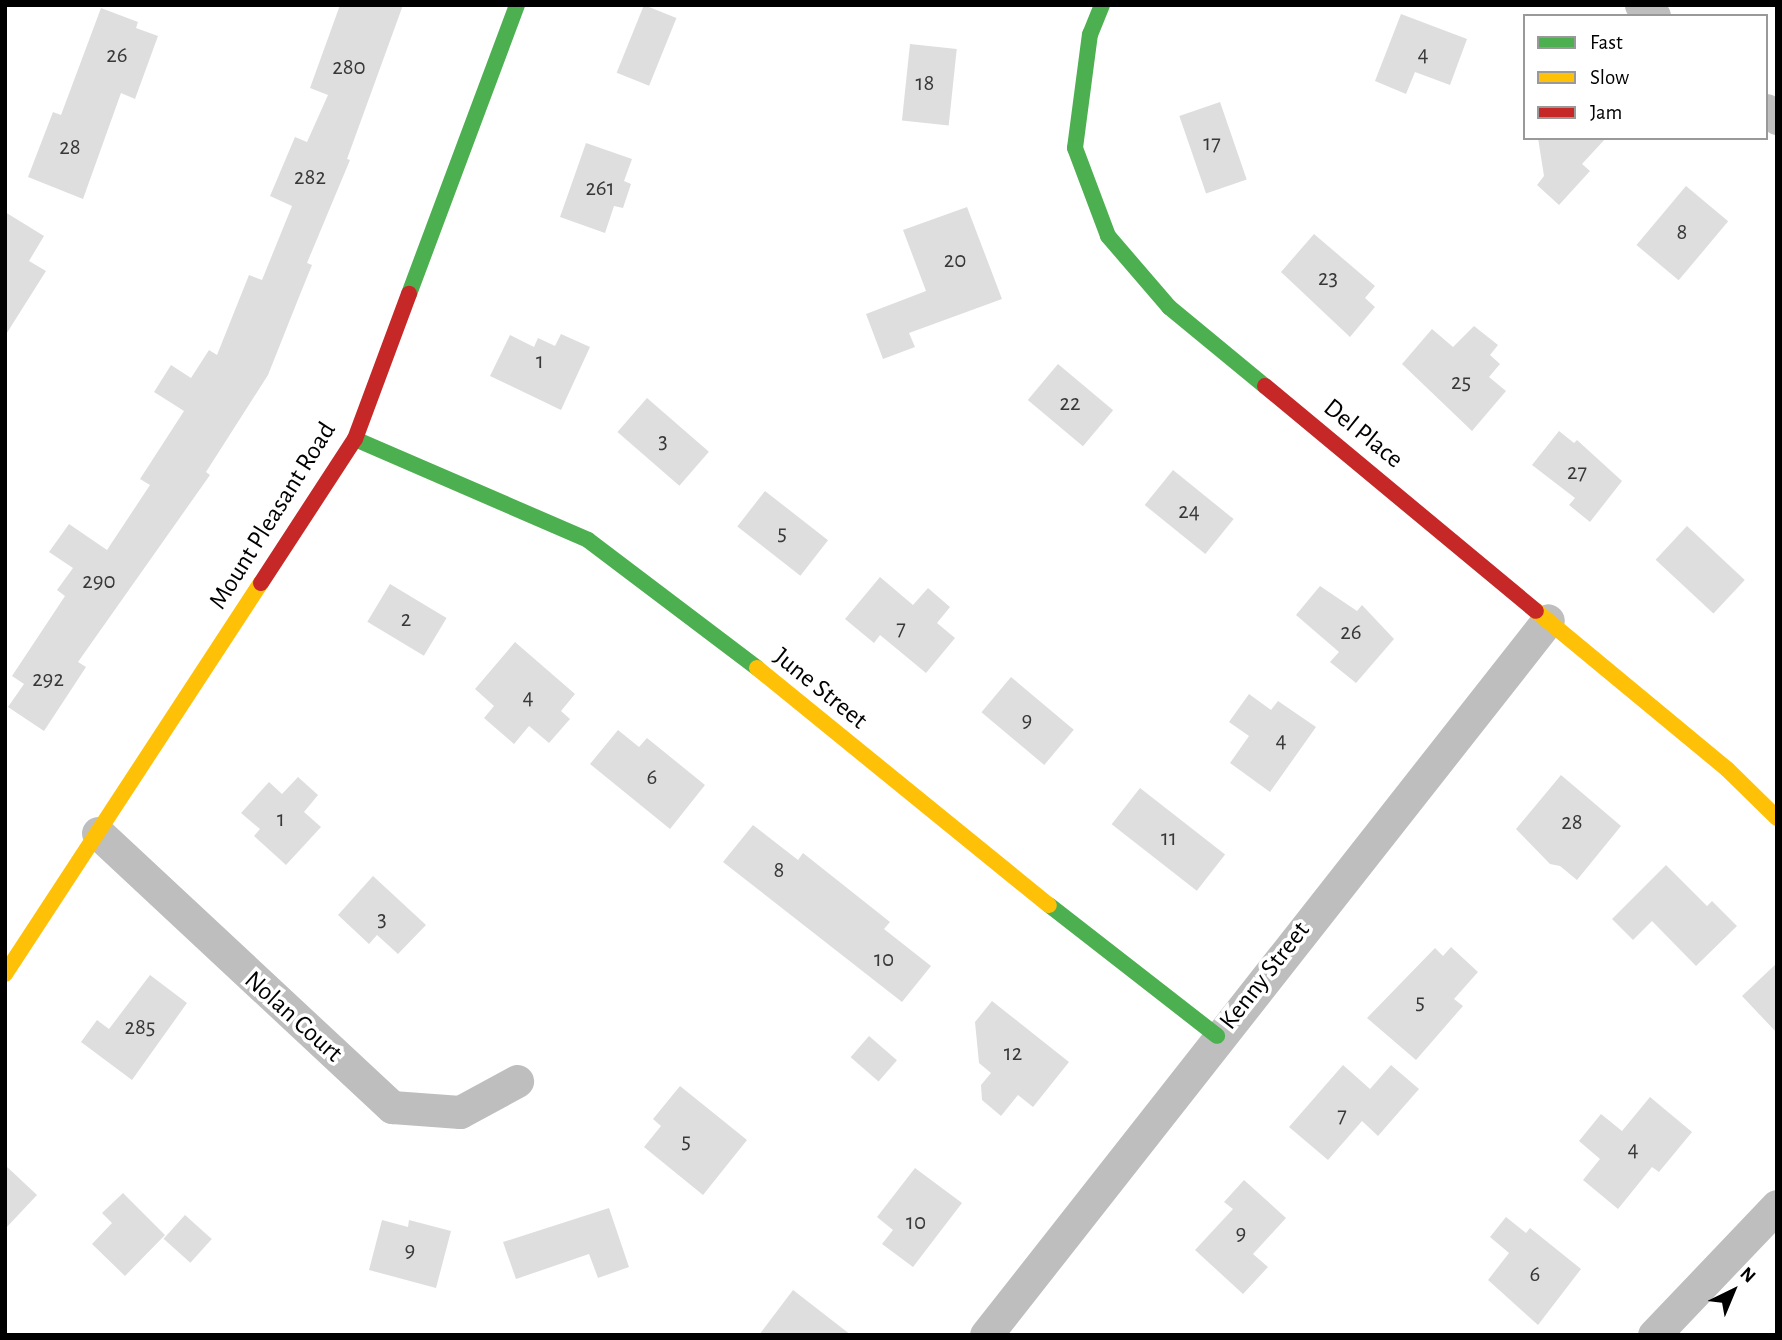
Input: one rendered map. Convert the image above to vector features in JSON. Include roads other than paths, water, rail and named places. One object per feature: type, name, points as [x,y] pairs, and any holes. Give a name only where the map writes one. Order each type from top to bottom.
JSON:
[{"type":"street","name":"Mount Pleasant Road","points":[[5,974],[355,439],[517,5]]},
{"type":"street","name":"Del Place","points":[[1102,5],[1090,34],[1075,148],[1108,236],[1169,307],[1727,769],[1777,818]]},
{"type":"street","name":"June Street","points":[[355,439],[588,540],[758,669],[944,823],[1217,1036]]},
{"type":"street","name":"Kenny Street","points":[[986,1335],[1217,1036],[1548,620]]},
{"type":"street","name":"Nolan Court","points":[[98,834],[392,1107],[460,1112],[517,1081]]},
{"type":"street","points":[[1654,1335],[1777,1206]]}]
